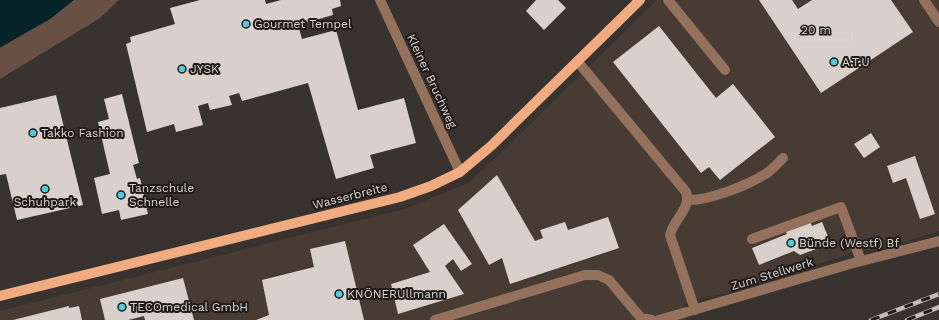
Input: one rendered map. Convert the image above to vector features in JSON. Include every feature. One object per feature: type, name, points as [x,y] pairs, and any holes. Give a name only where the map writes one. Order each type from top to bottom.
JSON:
[{"type":"main road","name":"Wasserbreite","points":[[0,296],[400,197],[431,186],[460,172],[492,146],[640,0]]},
{"type":"street","name":"Kleiner Bruchweg","points":[[380,0],[460,172]]},
{"type":"street","points":[[668,0],[724,70]]},
{"type":"street","points":[[924,0],[939,22]]},
{"type":"street","points":[[578,62],[686,192],[688,200],[686,206],[674,223],[670,235],[695,310]]},
{"type":"street","points":[[688,200],[697,201],[759,178],[783,158]]},
{"type":"street","points":[[752,239],[841,207],[861,261]]},
{"type":"street","name":"Zum Stellwerk","points":[[659,320],[861,261],[939,241]]},
{"type":"street","points":[[435,320],[585,275],[598,275],[609,280],[641,318],[652,320]]},
{"type":"shaded area","points":[[74,0],[119,0],[100,18],[0,79],[0,48],[50,19]]},
{"type":"shaded area","points":[[657,0],[939,0],[939,231],[907,241],[850,254],[766,281],[683,305],[687,320],[0,320],[0,311],[405,209],[468,183],[497,157]]},
{"type":"water","points":[[0,0],[74,0],[50,19],[0,47]]},
{"type":"building","points":[[200,0],[265,0],[266,4],[281,0],[340,0],[341,6],[332,9],[333,15],[298,25],[302,39],[336,30],[358,110],[404,98],[416,143],[370,155],[374,168],[336,179],[308,83],[242,101],[239,93],[229,96],[232,105],[210,110],[208,103],[198,106],[203,125],[176,132],[174,124],[147,132],[126,44],[131,42],[130,37],[175,24],[170,8]]},
{"type":"building","points":[[536,0],[558,0],[566,8],[544,30],[526,11]]},
{"type":"building","name":"A.T.U","points":[[759,0],[792,0],[798,9],[812,0],[891,0],[913,32],[821,93]]},
{"type":"building","points":[[659,26],[716,98],[733,84],[775,137],[720,180],[709,167],[701,173],[613,62]]},
{"type":"building","points":[[122,94],[139,163],[133,165],[137,179],[140,178],[148,214],[121,220],[119,210],[102,214],[94,178],[110,174],[98,122],[109,119],[104,99]]},
{"type":"building","points":[[56,95],[83,205],[17,220],[6,174],[0,175],[0,108]]},
{"type":"building","points":[[871,133],[880,147],[864,158],[854,144]]},
{"type":"building","points":[[915,156],[935,214],[920,219],[906,178],[893,183],[887,166]]},
{"type":"building","points":[[497,175],[535,241],[543,238],[540,230],[565,222],[568,230],[608,217],[619,248],[510,284],[502,258],[489,265],[458,210]]},
{"type":"building","name":"Bünde (Westf) Bf","points":[[810,221],[812,226],[822,222],[829,239],[818,243],[816,249],[800,255],[794,251],[759,265],[752,248],[787,234],[785,230]]},
{"type":"building","points":[[444,224],[472,264],[461,271],[453,259],[445,266],[464,294],[398,314],[391,284],[430,272],[413,245]]},
{"type":"building","points":[[345,241],[364,320],[256,320],[269,315],[262,280],[314,267],[310,249]]},
{"type":"building","points":[[183,278],[194,320],[145,320],[144,316],[128,320],[105,320],[100,299]]},
{"type":"building","points":[[69,306],[69,308],[79,306],[82,320],[13,320]]},
{"type":"railway","points":[[871,320],[939,294]]},
{"type":"railway","points":[[907,320],[939,307]]},
{"type":"place","name":"Gourmet Tempel","points":[[246,24]]},
{"type":"place","name":"A.T.U","points":[[834,62]]},
{"type":"place","name":"JYSK","points":[[182,69]]},
{"type":"place","name":"Takko Fashion","points":[[33,133]]},
{"type":"place","name":"Schuhpark","points":[[45,189]]},
{"type":"place","name":"Tanzschule Schnelle","points":[[121,195]]},
{"type":"place","name":"Bünde (Westf) Bf","points":[[791,243]]},
{"type":"place","name":"KNÖNERUllmann","points":[[339,294]]},
{"type":"place","name":"TECOmedical GmbH","points":[[122,307]]}]
